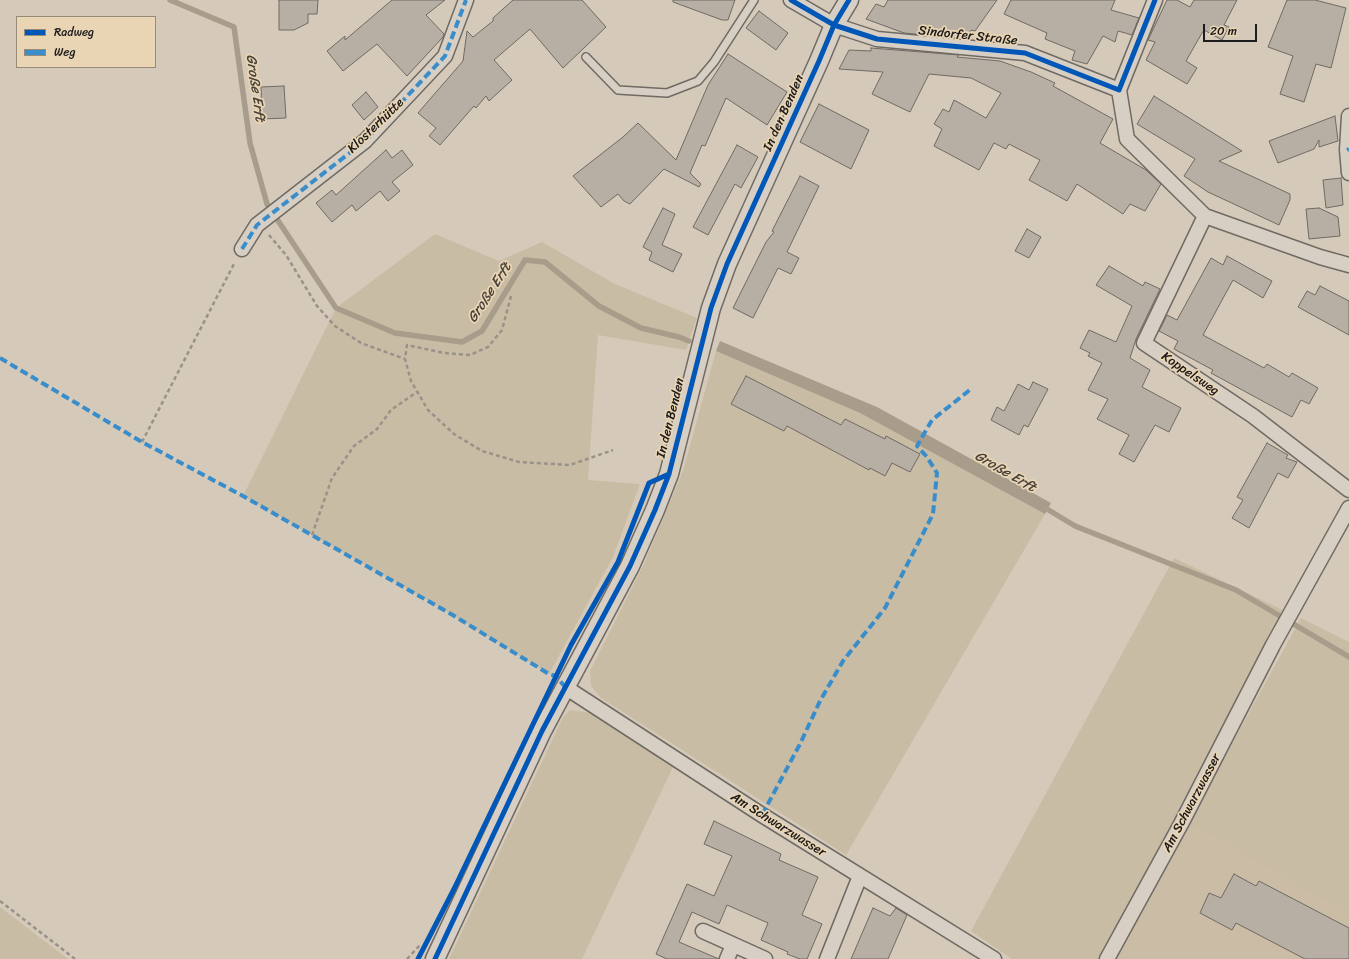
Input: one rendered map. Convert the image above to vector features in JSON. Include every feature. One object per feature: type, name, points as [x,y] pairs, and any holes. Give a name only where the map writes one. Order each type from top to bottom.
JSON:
[{"type":"street","name":"Klosterhütte","points":[[242,249],[256,227],[272,212],[364,140],[445,56],[466,0]]},
{"type":"street","name":"Sindorfer Straße","points":[[791,0],[834,25],[877,38],[1025,52],[1119,90]]},
{"type":"street","name":"In den Benden","points":[[435,959],[542,731],[630,566],[655,510],[669,474],[699,350],[711,308],[724,272],[834,25],[849,0]]},
{"type":"street","points":[[1156,0],[1119,90],[1127,139],[1205,216],[1320,258],[1349,265]]},
{"type":"street","points":[[1349,116],[1349,173]]},
{"type":"street","name":"Koppelsweg","points":[[1205,216],[1144,343],[1253,416],[1349,490]]},
{"type":"street","name":"Am Schwarzwasser","points":[[1107,959],[1181,824],[1273,645],[1349,508]]},
{"type":"street","name":"Am Schwarzwasser","points":[[565,687],[860,876],[994,959]]},
{"type":"street","points":[[827,959],[860,876]]},
{"type":"street","points":[[703,931],[765,959]]},
{"type":"street","points":[[727,959],[733,945]]},
{"type":"lane","points":[[586,57],[618,90],[667,93],[698,81],[714,62],[754,0]]},
{"type":"path","points":[[256,227],[270,236],[279,245],[317,306],[335,326],[361,343],[405,359]]},
{"type":"path","points":[[142,442],[242,249]]},
{"type":"path","points":[[511,296],[502,330],[488,348],[470,355],[444,353],[407,345],[405,359],[411,382],[428,410],[454,434],[482,451],[519,462],[570,465],[613,450]]},
{"type":"path","points":[[312,535],[332,478],[354,446],[377,430],[392,410],[417,392]]},
{"type":"path","points":[[0,901],[75,959]]},
{"type":"shaded area","points":[[435,234],[499,261],[542,242],[615,284],[697,318],[686,350],[598,335],[588,480],[640,484],[613,557],[549,674],[451,614],[243,496],[336,308]]},
{"type":"shaded area","points":[[720,341],[877,407],[1051,503],[1045,514],[860,413],[716,351]]},
{"type":"shaded area","points":[[716,351],[860,413],[1045,514],[846,855],[601,698],[591,686],[590,671],[643,566],[683,471]]},
{"type":"shaded area","points":[[1174,558],[1283,610],[1102,959],[1012,959],[971,931]]},
{"type":"shaded area","points":[[1301,618],[1349,642],[1349,916],[1188,824]]},
{"type":"shaded area","points":[[570,710],[593,713],[673,767],[582,959],[449,959],[563,717]]},
{"type":"shaded area","points":[[1188,824],[1349,916],[1349,959],[1115,959]]},
{"type":"shaded area","points":[[0,907],[68,959],[0,959]]},
{"type":"building","points":[[279,0],[318,0],[317,14],[308,14],[308,23],[294,30],[279,30]]},
{"type":"building","points":[[392,0],[445,0],[426,15],[444,34],[443,37],[407,76],[377,44],[343,71],[327,51],[345,36],[345,40]]},
{"type":"building","points":[[513,0],[582,0],[606,27],[563,68],[530,29],[494,60],[512,80],[489,101],[486,96],[476,108],[474,106],[440,145],[429,136],[436,128],[418,113],[463,61],[467,31],[473,37],[493,21],[493,18]]},
{"type":"building","points":[[673,0],[735,0],[728,20],[722,20],[673,2]]},
{"type":"building","points":[[888,0],[997,0],[975,31],[971,30],[968,39],[904,33],[866,19],[876,4],[884,7]]},
{"type":"building","points":[[1011,0],[1115,0],[1111,10],[1139,18],[1132,35],[1118,31],[1115,42],[1103,36],[1087,64],[1072,60],[1075,51],[1045,39],[1047,33],[1004,14]]},
{"type":"building","points":[[1167,0],[1177,0],[1190,7],[1194,0],[1237,0],[1224,25],[1229,27],[1222,40],[1204,30],[1202,33],[1186,61],[1197,68],[1187,84],[1146,60],[1155,42],[1148,40]]},
{"type":"building","points":[[1287,0],[1315,0],[1346,8],[1331,68],[1316,64],[1304,102],[1280,94],[1293,56],[1268,47]]},
{"type":"building","points":[[759,11],[788,33],[776,50],[746,28]]},
{"type":"building","points":[[871,48],[959,55],[957,57],[1000,61],[1031,72],[1055,83],[1053,86],[1113,119],[1100,143],[1146,170],[1161,184],[1145,211],[1130,204],[1123,214],[1077,184],[1067,201],[1029,180],[1040,160],[1009,144],[1006,149],[994,143],[979,170],[934,146],[942,129],[934,124],[943,109],[949,112],[954,100],[986,118],[1001,93],[971,78],[929,74],[910,112],[872,94],[883,72],[839,69],[849,50],[871,51]]},
{"type":"building","points":[[728,54],[787,92],[767,125],[726,98],[705,146],[702,145],[690,173],[701,184],[699,187],[664,169],[630,204],[624,201],[618,194],[601,207],[573,176],[623,137],[638,123],[676,160],[708,85]]},
{"type":"building","points":[[284,86],[286,118],[262,119],[261,87]]},
{"type":"building","points":[[366,92],[378,107],[364,120],[352,105]]},
{"type":"building","points":[[1154,96],[1242,151],[1219,161],[1290,194],[1290,200],[1279,225],[1208,192],[1184,176],[1195,159],[1137,124]]},
{"type":"building","points":[[819,104],[869,130],[851,169],[800,142]]},
{"type":"building","points":[[1335,116],[1338,141],[1319,147],[1319,140],[1314,149],[1278,163],[1269,141]]},
{"type":"building","points":[[737,145],[758,157],[741,188],[735,184],[708,235],[693,227]]},
{"type":"building","points":[[386,150],[392,158],[402,150],[413,165],[392,182],[400,191],[388,201],[380,191],[356,211],[352,205],[332,222],[316,203],[332,190],[336,195]]},
{"type":"building","points":[[800,176],[819,186],[787,252],[799,258],[791,274],[778,268],[753,318],[733,308],[766,242],[774,232],[772,231]]},
{"type":"building","points":[[1341,178],[1343,205],[1326,208],[1323,180]]},
{"type":"building","points":[[663,208],[675,214],[662,245],[682,254],[673,272],[649,260],[652,252],[643,247]]},
{"type":"building","points":[[1319,208],[1338,217],[1340,236],[1309,239],[1306,209]]},
{"type":"building","points":[[1027,229],[1041,237],[1029,258],[1015,251]]},
{"type":"building","points":[[1227,256],[1272,281],[1263,298],[1233,280],[1203,335],[1264,368],[1267,364],[1289,377],[1292,373],[1318,388],[1309,404],[1301,400],[1292,417],[1211,373],[1213,370],[1174,349],[1178,341],[1159,331],[1167,315],[1177,320],[1211,258],[1223,265]]},
{"type":"building","points":[[1109,266],[1143,286],[1145,282],[1160,289],[1136,339],[1130,358],[1150,370],[1142,387],[1181,408],[1169,432],[1155,425],[1134,462],[1119,454],[1129,435],[1097,419],[1108,399],[1088,390],[1102,363],[1088,356],[1090,353],[1080,348],[1089,330],[1116,342],[1132,306],[1096,285]]},
{"type":"building","points":[[1320,286],[1349,301],[1349,335],[1298,307],[1307,291],[1315,295]]},
{"type":"building","points":[[746,376],[841,425],[845,419],[885,439],[886,436],[920,454],[910,472],[892,463],[885,476],[870,468],[869,470],[787,426],[784,431],[731,404]]},
{"type":"building","points":[[1033,382],[1048,389],[1028,427],[1024,425],[1019,435],[991,420],[997,407],[1004,411],[1018,384],[1029,390]]},
{"type":"building","points":[[1267,443],[1288,455],[1286,458],[1297,462],[1288,478],[1278,473],[1249,528],[1232,518],[1243,500],[1237,497]]},
{"type":"building","points":[[714,821],[781,854],[779,860],[818,877],[802,915],[822,924],[807,959],[800,959],[787,954],[788,952],[761,940],[768,923],[727,905],[719,924],[692,912],[679,942],[719,959],[667,959],[656,954],[687,884],[714,896],[732,856],[704,844]]},
{"type":"building","points":[[1234,874],[1256,886],[1259,881],[1349,928],[1349,959],[1305,959],[1236,923],[1232,930],[1200,913],[1209,893],[1221,898]]},
{"type":"building","points":[[873,908],[890,916],[896,908],[907,915],[888,959],[851,959]]},
{"type":"waterway","name":"Große Erft","points":[[170,0],[234,27],[250,143],[267,204],[336,308],[395,333],[462,342],[482,331],[525,260],[545,262],[599,306],[641,328],[679,337],[689,341]]},
{"type":"waterway","name":"Große Erft","points":[[1042,506],[1075,526],[1236,590],[1349,657]]},
{"type":"marked path","points":[[242,249],[257,225],[365,141],[445,56],[466,0]]},
{"type":"marked path","points":[[0,358],[142,442],[243,496],[451,614],[549,674],[556,676],[565,687]]},
{"type":"marked path","points":[[762,815],[800,744],[820,701],[843,661],[885,608],[933,514],[937,473],[927,457],[917,446],[932,420],[971,389]]},
{"type":"cycle path","points":[[791,0],[834,25],[877,39],[1025,53],[1119,90],[1155,0]]},
{"type":"cycle path","points":[[435,959],[542,731],[630,566],[655,510],[669,474],[711,308],[727,264],[834,25],[849,0]]},
{"type":"cycle path","points":[[418,959],[454,889],[571,645],[618,562],[649,483],[669,474]]}]
